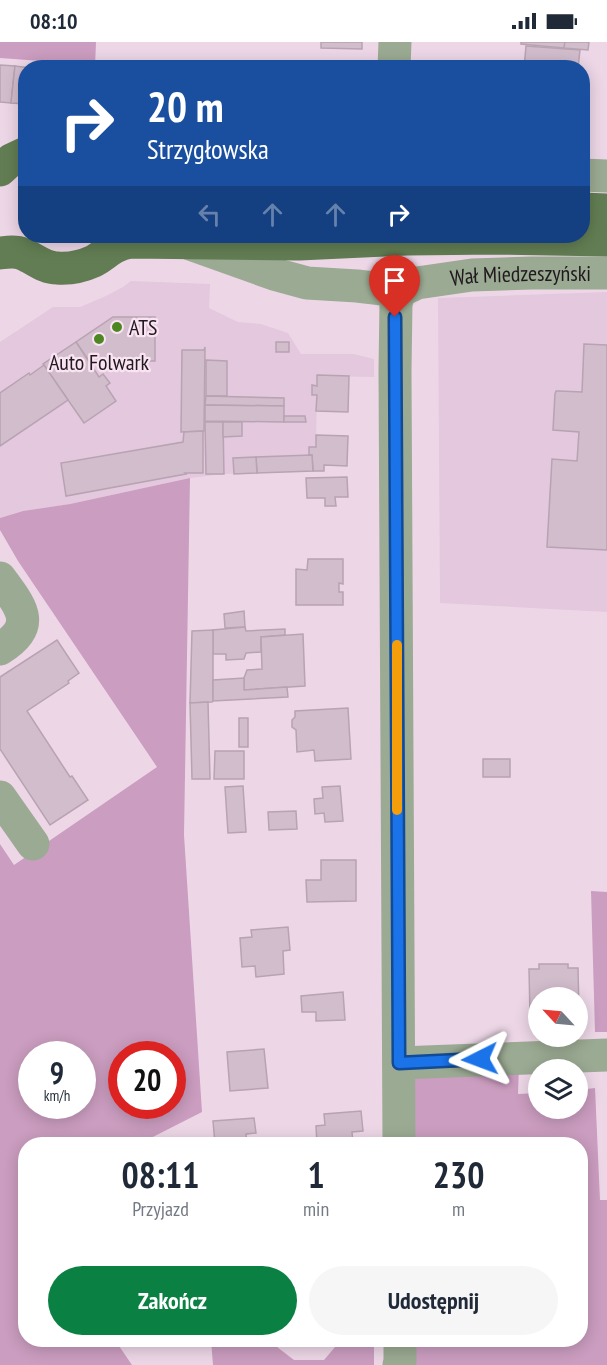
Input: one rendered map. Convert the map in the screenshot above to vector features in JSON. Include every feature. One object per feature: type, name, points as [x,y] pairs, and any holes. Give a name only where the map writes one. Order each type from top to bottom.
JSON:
[{"type":"main road","points":[[590,209],[607,210]]},
{"type":"main road","name":"Wał Miedzeszyński","points":[[590,240],[607,240]]},
{"type":"main road","name":"Wał Miedzeszyński","points":[[4,246],[45,266],[56,268],[78,267],[94,261],[110,243]]},
{"type":"main road","name":"Wał Miedzeszyński","points":[[189,243],[316,243]]},
{"type":"street","points":[[394,60],[395,42]]},
{"type":"street","points":[[590,175],[607,176]]},
{"type":"street","points":[[189,243],[296,281],[400,291],[396,303],[395,370],[399,1137]]},
{"type":"street","name":"Wał Miedzeszyński","points":[[400,291],[417,283],[472,275],[607,273]]},
{"type":"street","points":[[0,578],[21,607],[24,618],[16,636],[0,649]]},
{"type":"street","points":[[0,797],[33,844]]},
{"type":"street","points":[[399,1063],[607,1055]]},
{"type":"shaded area","points":[[0,42],[96,42],[95,60],[0,58]]},
{"type":"shaded area","points":[[131,281],[210,284],[209,308],[238,322],[261,324],[288,333],[301,354],[354,354],[374,359],[374,377],[317,376],[317,386],[312,386],[312,394],[317,395],[316,447],[309,447],[313,471],[224,474],[190,478],[70,504],[23,511],[0,518],[0,342],[53,307],[80,307],[106,296]]},
{"type":"shaded area","points":[[607,292],[607,612],[440,603],[438,298]]},
{"type":"shaded area","points":[[190,478],[184,835],[202,1112],[153,1137],[18,1137],[18,1347],[120,1347],[132,1365],[0,1365],[0,844],[14,865],[157,767],[18,561],[0,530],[0,518],[23,511],[70,504]]},
{"type":"shaded area","points":[[591,891],[607,892],[607,1032],[595,1032]]},
{"type":"shaded area","points":[[519,1066],[518,1094],[528,1094],[528,1119],[588,1119],[588,1089],[595,1088],[600,1200],[607,1200],[607,1365],[405,1365],[406,1347],[588,1347],[588,1137],[408,1137],[409,1072]]},
{"type":"shaded area","points":[[212,1347],[277,1347],[294,1360],[324,1360],[335,1347],[374,1347],[374,1365],[213,1365]]},
{"type":"building","points":[[321,42],[362,42],[362,49],[321,48]]},
{"type":"building","points":[[521,42],[565,42],[564,48],[521,44]]},
{"type":"building","points":[[565,42],[589,42],[588,50],[564,48]]},
{"type":"building","points":[[526,46],[580,50],[579,60],[525,60]]},
{"type":"building","points":[[0,65],[15,66],[11,103],[0,102]]},
{"type":"building","points":[[15,66],[18,66],[18,103],[11,103]]},
{"type":"building","points":[[113,317],[155,317],[155,361],[89,361],[76,342]]},
{"type":"building","points":[[76,342],[99,377],[103,374],[110,383],[106,386],[116,401],[84,423],[43,364]]},
{"type":"building","points":[[276,342],[289,342],[289,352],[276,352]]},
{"type":"building","points":[[584,344],[607,345],[607,550],[547,547],[552,459],[577,461],[579,432],[553,430],[555,394],[556,391],[582,392]]},
{"type":"building","points":[[205,347],[204,431],[181,432],[182,350],[204,350]]},
{"type":"building","points":[[206,360],[227,361],[227,396],[206,396]]},
{"type":"building","points":[[44,365],[68,400],[0,446],[0,393]]},
{"type":"building","points":[[317,375],[349,376],[348,412],[316,411],[317,395],[312,395],[312,385],[317,386]]},
{"type":"building","points":[[206,396],[284,398],[284,406],[205,405]]},
{"type":"building","points":[[205,405],[284,406],[284,422],[205,421]]},
{"type":"building","points":[[284,416],[305,416],[306,422],[284,422]]},
{"type":"building","points":[[205,422],[223,422],[224,474],[206,474]]},
{"type":"building","points":[[223,422],[242,422],[242,436],[223,437]]},
{"type":"building","points":[[203,431],[203,473],[185,473],[66,496],[61,463],[183,442],[184,432]]},
{"type":"building","points":[[316,435],[348,436],[347,466],[324,465],[324,471],[313,471],[309,447],[316,447]]},
{"type":"building","points":[[312,455],[313,471],[257,473],[256,457]]},
{"type":"building","points":[[256,457],[257,473],[234,474],[233,458]]},
{"type":"building","points":[[347,477],[348,497],[335,497],[336,506],[325,506],[325,498],[307,498],[306,478]]},
{"type":"building","points":[[308,559],[343,559],[343,584],[339,583],[339,592],[343,592],[343,605],[296,605],[296,569],[307,570]]},
{"type":"building","points":[[244,611],[245,627],[225,628],[224,614]]},
{"type":"building","points":[[245,627],[246,631],[285,629],[285,635],[261,637],[261,652],[246,653],[244,659],[226,660],[226,654],[213,654],[213,630]]},
{"type":"building","points":[[213,630],[213,701],[190,703],[192,631]]},
{"type":"building","points":[[303,634],[305,686],[244,690],[247,670],[262,669],[261,637]]},
{"type":"building","points":[[57,640],[79,673],[68,681],[69,683],[27,711],[70,777],[72,776],[88,800],[50,825],[0,749],[0,677]]},
{"type":"building","points":[[244,678],[244,690],[287,687],[288,697],[213,701],[213,680]]},
{"type":"building","points":[[208,702],[210,779],[192,779],[190,703]]},
{"type":"building","points":[[348,708],[351,759],[315,761],[314,750],[297,752],[296,730],[292,727],[295,711]]},
{"type":"building","points":[[239,718],[248,718],[248,747],[239,747]]},
{"type":"building","points":[[215,751],[244,751],[244,779],[214,779]]},
{"type":"building","points":[[483,759],[510,759],[510,777],[483,777]]},
{"type":"building","points":[[243,786],[246,832],[228,833],[225,787]]},
{"type":"building","points":[[340,786],[343,821],[325,822],[324,813],[315,814],[314,799],[323,798],[322,787]]},
{"type":"building","points":[[296,811],[297,829],[269,830],[268,812]]},
{"type":"building","points":[[321,860],[356,860],[356,901],[307,902],[306,880],[321,880]]},
{"type":"building","points":[[288,927],[290,950],[283,951],[284,974],[256,977],[255,966],[242,967],[240,938],[252,937],[251,930]]},
{"type":"building","points":[[539,964],[568,964],[568,968],[578,968],[578,987],[529,987],[529,969],[539,969]]},
{"type":"building","points":[[343,992],[345,1020],[316,1021],[316,1012],[302,1012],[301,996]]},
{"type":"building","points":[[264,1049],[268,1088],[230,1091],[227,1052]]},
{"type":"building","points":[[361,1111],[363,1131],[352,1132],[352,1137],[317,1137],[316,1126],[325,1125],[324,1114]]},
{"type":"building","points":[[254,1118],[256,1133],[246,1134],[246,1137],[214,1137],[213,1121]]},
{"type":"slow traffic","points":[[397,645],[397,810]]},
{"type":"place","name":"ATS","points":[[117,327]]},
{"type":"place","name":"Auto Folwark","points":[[99,339]]},
{"type":"route","points":[[395,317],[399,1063],[480,1059]]}]
